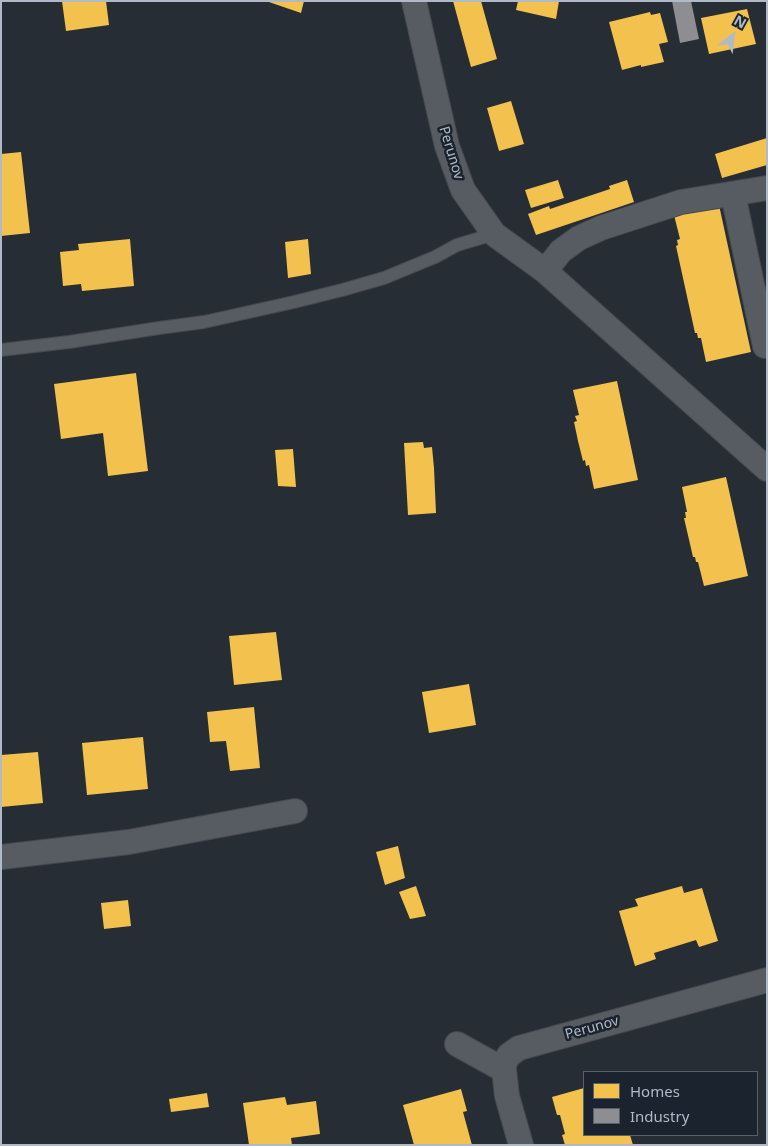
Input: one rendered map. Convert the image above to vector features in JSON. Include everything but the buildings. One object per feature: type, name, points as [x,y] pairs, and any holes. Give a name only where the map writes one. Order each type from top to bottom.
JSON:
[{"type":"street","name":"Perunov","points":[[414,1],[447,146],[463,190],[494,234],[545,271],[767,469]]},
{"type":"street","points":[[545,271],[561,251],[579,238],[601,228],[682,202],[767,188]]},
{"type":"street","points":[[733,194],[765,346]]},
{"type":"street","points":[[1,857],[129,842],[295,810]]},
{"type":"street","name":"Perunov","points":[[504,1070],[504,1064],[510,1055],[520,1048],[767,980]]},
{"type":"street","points":[[458,1044],[504,1070],[507,1096],[521,1145]]},
{"type":"lane","points":[[1,350],[204,322],[294,302],[384,278],[457,246],[494,234]]}]
